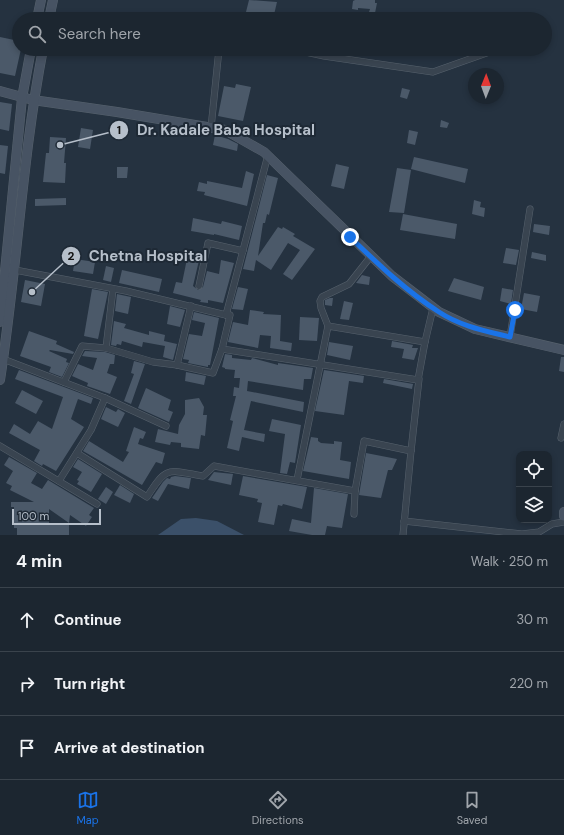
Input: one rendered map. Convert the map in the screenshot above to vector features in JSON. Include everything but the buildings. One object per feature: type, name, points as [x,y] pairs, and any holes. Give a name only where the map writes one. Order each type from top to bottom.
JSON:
[{"type":"street","points":[[38,12],[41,0]]},
{"type":"street","points":[[50,12],[52,0]]},
{"type":"street","points":[[0,322],[4,252],[22,98],[30,56]]},
{"type":"street","points":[[0,380],[15,270],[33,100],[42,56]]},
{"type":"street","points":[[211,128],[218,56]]},
{"type":"street","points":[[324,56],[433,72],[478,56]]},
{"type":"street","points":[[0,91],[33,100],[225,130],[268,155],[392,276],[439,312],[476,329],[564,350]]},
{"type":"street","points":[[226,315],[268,155]]},
{"type":"street","points":[[510,337],[530,209]]},
{"type":"street","points":[[200,286],[208,243],[243,251]]},
{"type":"street","points":[[297,480],[328,326],[320,301],[322,297],[349,284],[371,256]]},
{"type":"street","points":[[15,270],[114,289],[230,315],[222,349],[212,373],[177,364],[153,362],[106,348],[82,346],[64,382]]},
{"type":"street","points":[[106,348],[114,289]]},
{"type":"street","points":[[177,364],[191,306]]},
{"type":"street","points":[[403,535],[419,379],[425,342],[433,308]]},
{"type":"street","points":[[328,326],[425,342]]},
{"type":"street","points":[[222,349],[319,366],[419,379]]},
{"type":"street","points":[[3,353],[64,382],[105,398],[166,426]]},
{"type":"street","points":[[60,481],[91,430],[105,398]]},
{"type":"street","points":[[562,438],[564,424]]},
{"type":"street","points":[[354,514],[355,491],[364,442],[411,451]]},
{"type":"street","points":[[0,446],[98,504]]},
{"type":"street","points":[[77,453],[147,497],[160,476],[173,471],[203,476],[214,466],[355,491]]},
{"type":"street","points":[[404,521],[522,534],[539,532],[552,524],[564,522]]},
{"type":"water","points":[[196,518],[217,521],[244,535],[158,535],[181,519]]},
{"type":"place","name":"Dr. Kadale Baba Hospital","points":[[60,145]]},
{"type":"place","name":"Chetna Hospital","points":[[32,292]]},
{"type":"route","points":[[350,237],[392,276],[439,312],[476,329],[510,337],[515,310]]}]
